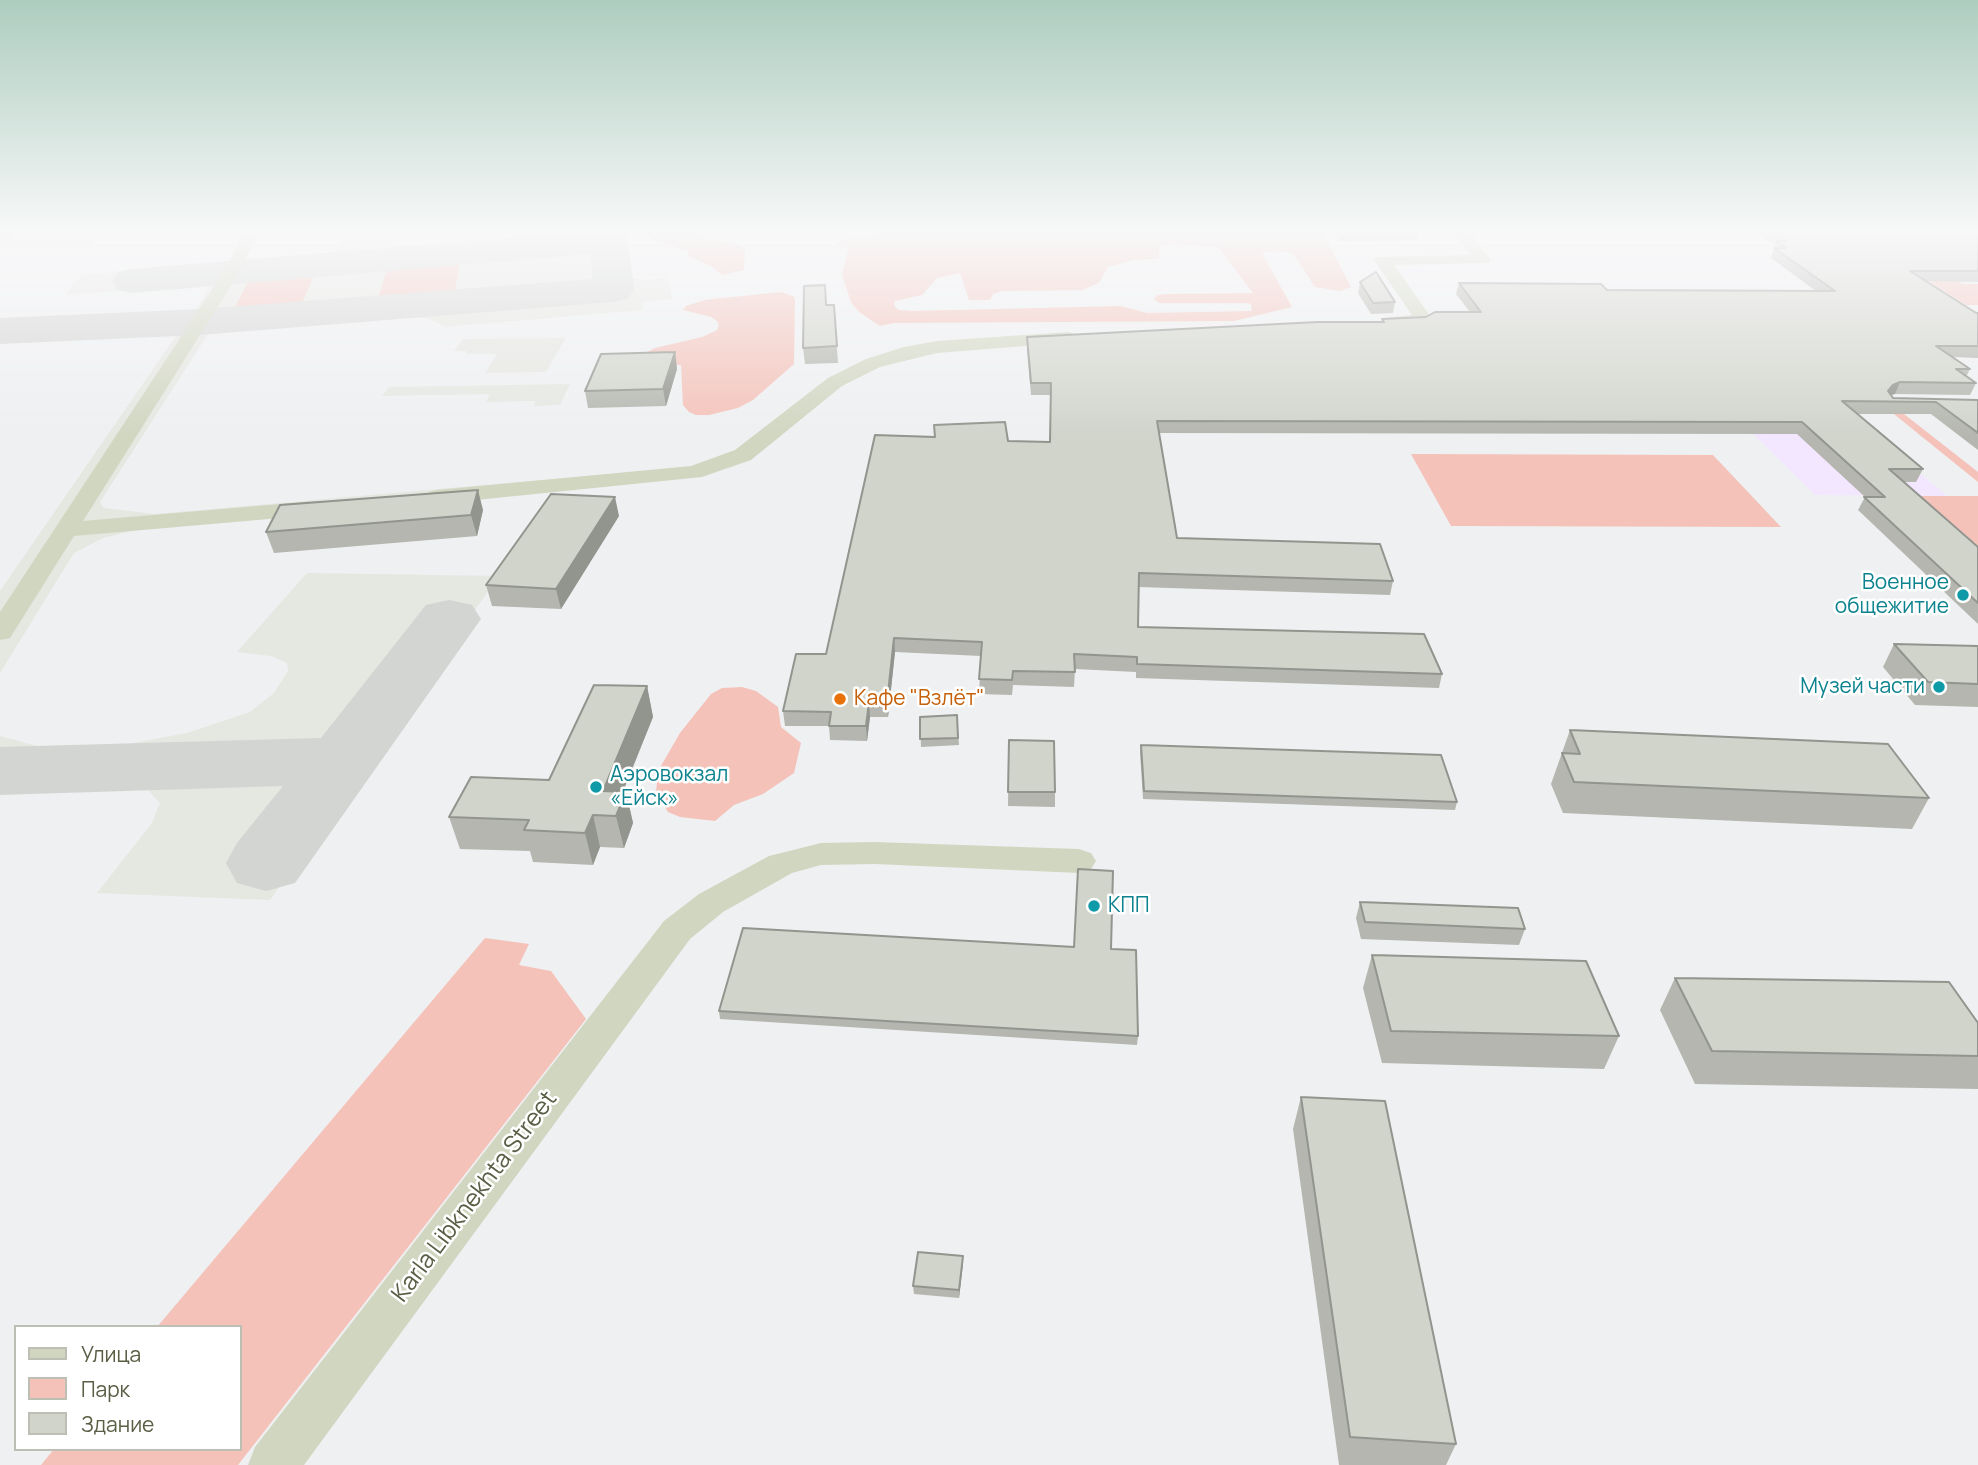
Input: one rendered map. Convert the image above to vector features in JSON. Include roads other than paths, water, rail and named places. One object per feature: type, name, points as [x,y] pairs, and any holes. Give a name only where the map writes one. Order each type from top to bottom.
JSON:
[{"type":"street","points":[[0,632],[214,299]]},
{"type":"street","points":[[1369,323],[1424,320],[1410,299]]},
{"type":"street","points":[[412,499],[694,472],[743,455],[835,382],[880,360],[912,351],[951,345],[1090,337]]},
{"type":"street","points":[[65,530],[329,507]]},
{"type":"street","name":"Karla Libknekhta Street","points":[[273,1465],[677,930],[735,888],[781,864],[808,856],[875,853],[1079,861]]},
{"type":"place","name":"Военное общежитие","points":[[1963,595]]},
{"type":"place","name":"Музей части","points":[[1939,687]]},
{"type":"place","name":"Кафе \"Взлёт\"","points":[[840,699]]},
{"type":"place","name":"Аэровокзал «Ейск»","points":[[596,787]]},
{"type":"place","name":"КПП","points":[[1094,906]]}]
